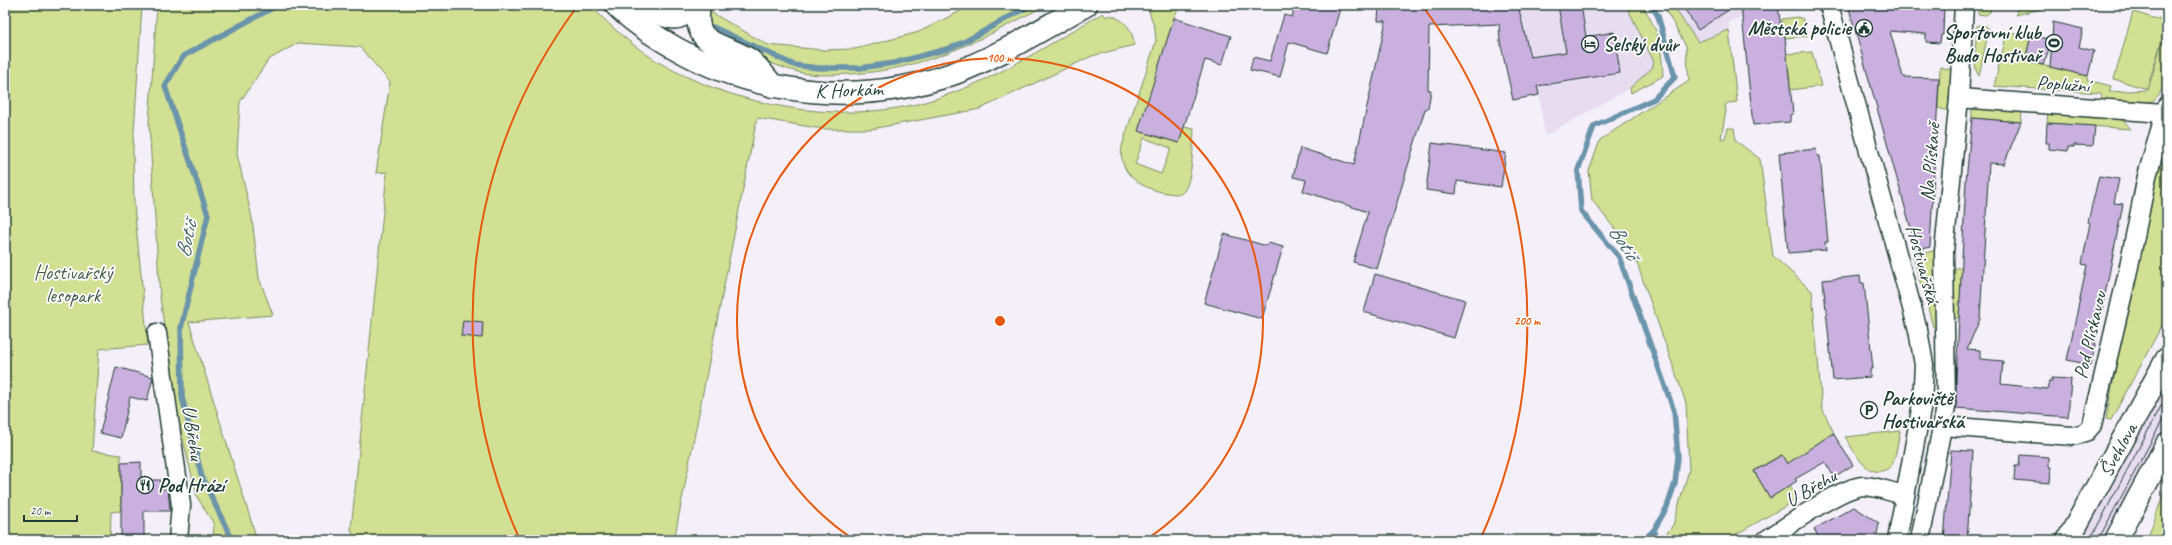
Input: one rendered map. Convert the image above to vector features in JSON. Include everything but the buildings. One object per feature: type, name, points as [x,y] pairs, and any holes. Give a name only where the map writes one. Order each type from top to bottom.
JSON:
[{"type":"main road","name":"K Horkám","points":[[616,5],[645,29],[686,54],[732,74],[773,86],[818,93],[848,93],[914,84],[955,73],[1086,5]]},
{"type":"main road","points":[[647,5],[661,15],[674,18],[685,13],[690,5]]},
{"type":"main road","points":[[700,5],[698,25],[705,38],[749,59],[773,86]]},
{"type":"main road","name":"Švehlova","points":[[2068,540],[2167,359]]},
{"type":"main road","name":"Švehlova","points":[[2116,540],[2167,444]]},
{"type":"street","name":"Hostivařská","points":[[1829,5],[1918,330],[1924,365],[1922,404],[1897,540]]},
{"type":"street","name":"Na Plískavě","points":[[1920,540],[1947,403],[1944,252],[1958,98],[1964,5]]},
{"type":"street","name":"Poplužní","points":[[1958,98],[2166,110]]},
{"type":"street","name":"Pod Plískavou","points":[[1943,426],[2072,436],[2085,433],[2092,425],[2127,276],[2147,176],[2166,110]]},
{"type":"street","name":"U Břehu","points":[[157,333],[181,505],[178,540]]},
{"type":"street","name":"U Břehu","points":[[1766,540],[1837,496],[1856,487],[1871,487],[1905,495]]},
{"type":"shaded area","points":[[1518,5],[1626,5],[1654,62],[1652,68],[1630,88],[1545,136],[1539,95]]},
{"type":"shaded area","points":[[1672,5],[1813,5],[1729,21],[1729,30],[1698,42]]},
{"type":"shaded area","points":[[2167,383],[2167,423],[2103,540],[2080,540]]},
{"type":"green space","name":"Hostivařský lesopark","points":[[5,5],[142,5],[133,148],[134,205],[148,345],[99,349],[92,451],[121,455],[121,511],[111,512],[110,540],[5,540]]},
{"type":"green space","points":[[157,5],[590,5],[636,47],[656,61],[695,81],[756,101],[819,111],[851,112],[882,110],[913,105],[939,98],[988,78],[1035,53],[1103,13],[1106,17],[1110,15],[1124,22],[1132,34],[1134,45],[1092,56],[980,109],[871,129],[823,129],[757,118],[674,540],[356,540],[351,530],[387,172],[376,173],[390,82],[360,47],[298,43],[268,60],[240,102],[237,154],[252,218],[259,278],[273,315],[189,322],[257,540],[213,540],[214,524],[197,497],[175,406],[160,297],[149,123]]},
{"type":"green space","points":[[972,5],[1046,5],[975,41],[928,60],[877,71],[830,75],[817,75],[788,69],[716,39],[713,37],[705,9],[768,45],[824,50],[855,49],[919,32]]},
{"type":"green space","points":[[1147,5],[1180,5],[1174,18],[1139,131],[1179,143],[1184,127],[1194,129],[1190,175],[1188,184],[1180,194],[1158,191],[1148,188],[1138,182],[1130,176],[1122,158],[1122,146],[1156,41],[1155,29]],"holes":[[[1144,138],[1171,148],[1161,174],[1135,164]]]},
{"type":"green space","points":[[1626,5],[1642,5],[1653,23],[1660,47],[1663,76],[1631,93],[1630,88],[1652,68],[1654,62]]},
{"type":"green space","points":[[1663,5],[1672,5],[1698,42],[1729,30],[1737,102],[1728,103],[1725,105],[1726,110],[1721,139],[1725,138],[1728,128],[1734,128],[1736,141],[1760,159],[1773,256],[1812,291],[1822,408],[1834,433],[1793,460],[1790,470],[1781,455],[1754,471],[1770,498],[1790,485],[1798,499],[1726,540],[1662,540],[1673,525],[1689,470],[1686,403],[1633,252],[1592,200],[1589,171],[1600,140],[1689,81],[1686,46]]},
{"type":"green space","points":[[1978,5],[1992,5],[1990,12],[1986,15],[1978,14]]},
{"type":"green space","points":[[2018,5],[2057,5],[2016,15]]},
{"type":"green space","points":[[2133,12],[2167,22],[2147,89],[2114,79]]},
{"type":"green space","points":[[1797,17],[1803,19],[1807,36],[1785,38],[1784,29],[1781,29],[1782,19]]},
{"type":"green space","points":[[2167,25],[2167,68],[2165,78],[2158,96],[2151,102],[2103,101],[2101,93],[1994,86],[2007,33],[2031,35],[2025,61],[2088,76],[2087,80],[2111,86],[2109,92],[2148,90]]},
{"type":"green space","points":[[1977,26],[1986,26],[1989,29],[1979,76],[1975,66],[1975,52]]},
{"type":"green space","points":[[1812,52],[1821,86],[1790,90],[1787,54]]},
{"type":"green space","points":[[1940,67],[1952,70],[1949,111],[1938,108]]},
{"type":"green space","points":[[1972,108],[2022,112],[2021,122],[1972,118]]},
{"type":"green space","points":[[2048,112],[2119,119],[2124,121],[2131,129],[2047,123]]},
{"type":"green space","points":[[2167,130],[2167,316],[2111,420],[2106,419],[2153,172]]},
{"type":"green space","points":[[1940,249],[1939,293],[1934,293],[1931,283],[1921,285],[1913,256]]},
{"type":"green space","points":[[1952,268],[1962,268],[1959,318],[1950,318]]},
{"type":"green space","points":[[1927,288],[1930,299],[1939,298],[1939,328],[1933,327],[1923,289]]},
{"type":"green space","points":[[1900,431],[1892,465],[1885,470],[1878,471],[1866,467],[1856,455],[1845,437]]},
{"type":"green space","points":[[2167,484],[2167,540],[2147,540]]},
{"type":"waterway","name":"Botič","points":[[232,540],[202,477],[182,397],[181,328],[208,215],[165,86],[183,56],[278,5]]},
{"type":"waterway","points":[[668,5],[672,7],[673,5]]},
{"type":"waterway","points":[[713,27],[794,65],[818,68],[860,68],[894,63],[947,49],[966,41],[1031,5]]},
{"type":"waterway","name":"Botič","points":[[1644,540],[1654,530],[1667,507],[1675,483],[1678,457],[1674,411],[1619,257],[1581,211],[1578,170],[1594,126],[1654,99],[1675,77],[1658,16],[1651,5]]},
{"type":"waterway","points":[[1654,530],[1658,540]]},
{"type":"tram line","points":[[2090,540],[2167,395]]},
{"type":"tram line","points":[[2098,540],[2167,412]]},
{"type":"place","name":"Městská policie","points":[[1864,28]]},
{"type":"place","name":"Sportovní klub Budo Hostivař","points":[[2054,43]]},
{"type":"place","name":"Selský dvůr","points":[[1590,44]]},
{"type":"place","name":"Parkoviště Hostivařská","points":[[1869,410]]},
{"type":"place","name":"Pod Hrází","points":[[145,485]]}]
